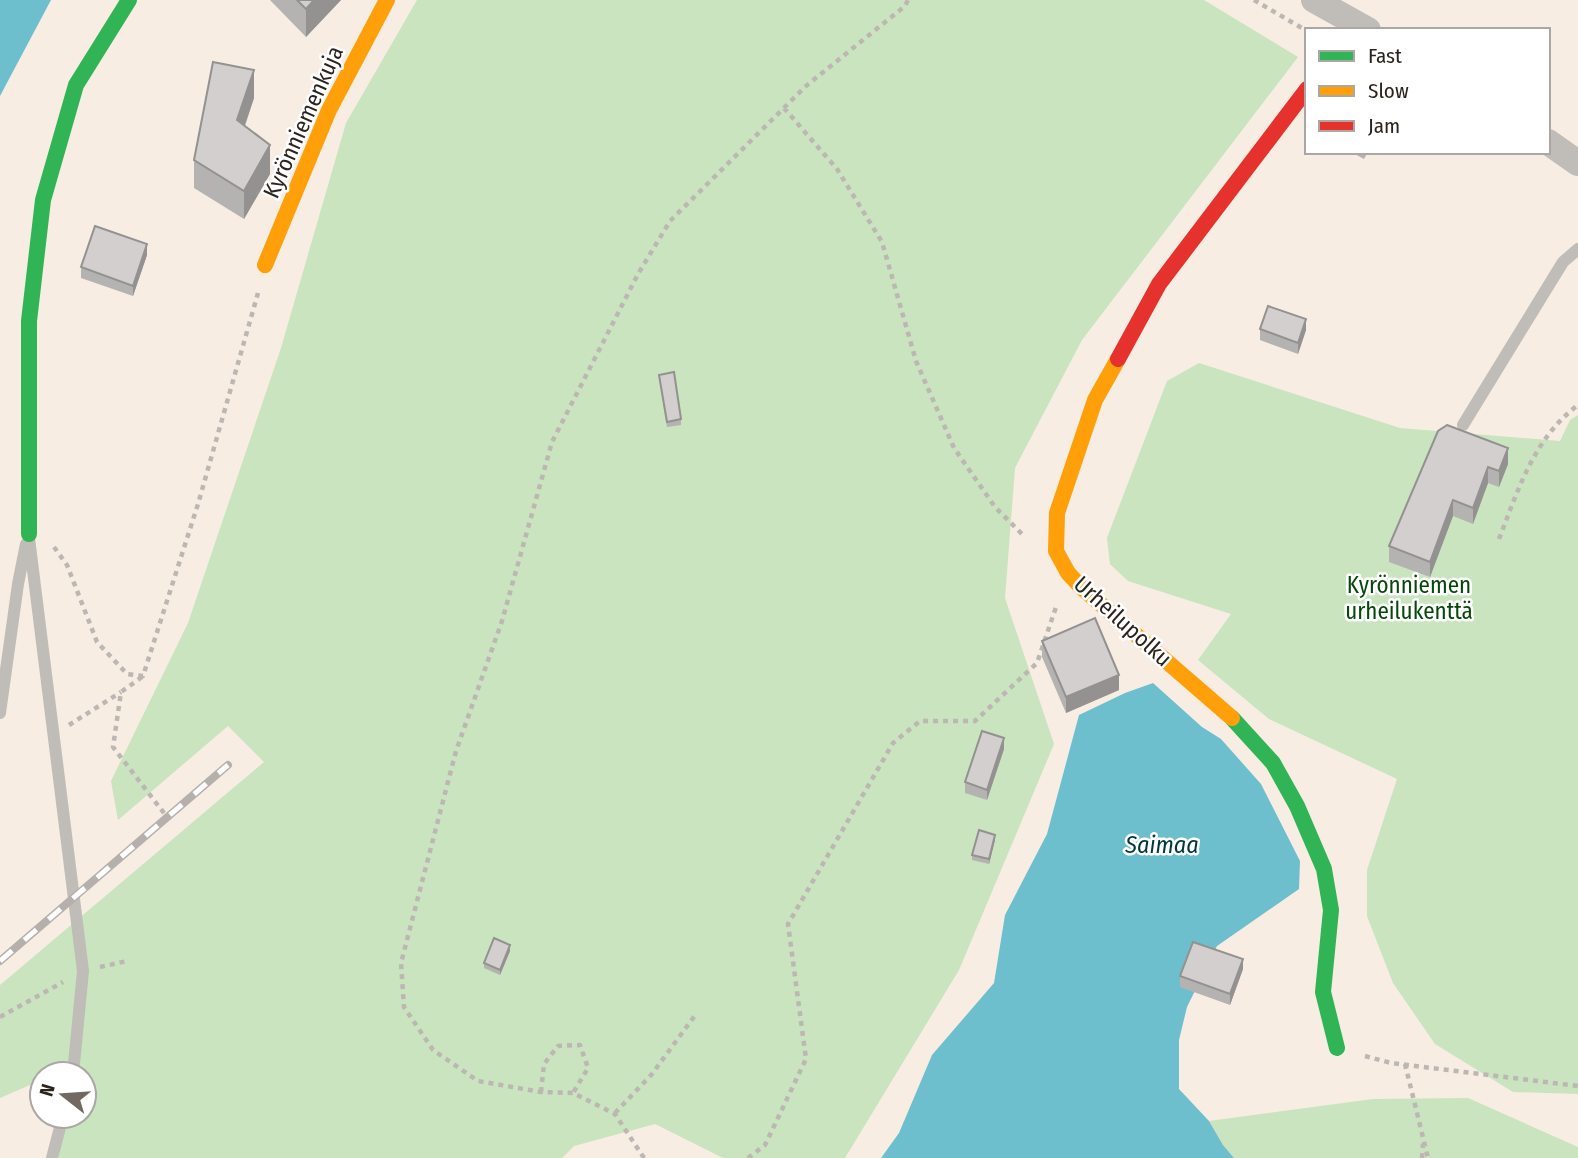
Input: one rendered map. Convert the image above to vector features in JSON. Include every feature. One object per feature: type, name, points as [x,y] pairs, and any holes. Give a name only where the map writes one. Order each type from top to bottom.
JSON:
[{"type":"street","points":[[29,534],[29,321],[43,200],[76,85],[129,0]]},
{"type":"street","name":"Kyrönniemenkuja","points":[[265,265],[329,110],[387,0]]},
{"type":"street","points":[[1314,0],[1358,27]]},
{"type":"street","points":[[1056,551],[1057,513],[1095,400],[1160,284],[1305,92]]},
{"type":"street","points":[[1550,143],[1578,163]]},
{"type":"street","name":"Urheilupolku","points":[[1056,551],[1068,573],[1082,588],[1240,725],[1272,764],[1297,806],[1324,869],[1331,910],[1323,992],[1337,1048]]},
{"type":"lane","points":[[1464,425],[1563,262],[1578,249]]},
{"type":"lane","points":[[0,713],[18,584],[29,534]]},
{"type":"lane","points":[[29,534],[83,971],[74,1060]]},
{"type":"lane","points":[[52,1158],[59,1130]]},
{"type":"path","points":[[644,1158],[615,1114],[573,1093],[541,1092],[478,1081],[433,1050],[404,1007],[401,963],[456,751],[502,621],[552,442],[638,274],[670,221],[806,86],[905,6],[908,0]]},
{"type":"path","points":[[1254,0],[1305,30]]},
{"type":"path","points":[[784,108],[837,169],[882,242],[916,361],[954,448],[995,507],[1022,536],[1056,551]]},
{"type":"path","points":[[54,734],[143,676],[198,504],[265,265]]},
{"type":"path","points":[[1499,539],[1527,467],[1549,433],[1578,405]]},
{"type":"path","points":[[52,545],[67,565],[97,642],[127,674],[143,676]]},
{"type":"path","points":[[748,1158],[765,1146],[806,1059],[788,924],[893,743],[920,721],[975,720],[1037,663],[1068,573]]},
{"type":"path","points":[[121,692],[113,747],[167,817]]},
{"type":"path","points":[[615,1114],[652,1074],[696,1014]]},
{"type":"path","points":[[541,1092],[544,1064],[558,1046],[580,1045],[588,1069],[573,1093]]},
{"type":"path","points":[[1337,1048],[1405,1064],[1578,1086]]},
{"type":"path","points":[[1405,1064],[1428,1158]]},
{"type":"path","points":[[1422,1158],[1423,1140]]},
{"type":"green space","points":[[417,0],[1204,0],[1298,57],[1082,340],[1015,468],[1005,598],[1054,744],[959,970],[845,1158],[723,1158],[655,1124],[574,1146],[562,1158],[52,1158],[60,1130],[98,1130],[98,1060],[28,1060],[28,1086],[0,1098],[0,985],[264,762],[228,726],[118,820],[111,781],[188,623],[281,348],[346,123]]},
{"type":"green space","name":"Kyrönniemen urheilukenttä","points":[[1199,363],[1400,428],[1560,441],[1570,420],[1578,415],[1578,1094],[1513,1092],[1435,1044],[1393,983],[1367,916],[1367,870],[1397,779],[1269,719],[1198,660],[1231,614],[1128,581],[1110,564],[1107,538],[1167,381]]},
{"type":"green space","points":[[1468,1098],[1578,1147],[1578,1158],[1234,1158],[1209,1121],[1373,1099]]},
{"type":"water","points":[[0,0],[51,0],[0,96]]},
{"type":"water","name":"Saimaa","points":[[1153,683],[1202,727],[1221,739],[1261,784],[1300,861],[1299,889],[1217,946],[1187,1007],[1179,1040],[1179,1089],[1209,1121],[1234,1158],[881,1158],[899,1133],[932,1055],[994,983],[1005,915],[1047,834],[1079,715]]},
{"type":"building","points":[[297,0],[314,0],[306,9]]},
{"type":"building","points":[[213,62],[254,70],[237,120],[270,145],[244,191],[194,160]]},
{"type":"building","points":[[95,226],[147,244],[133,286],[81,267]]},
{"type":"building","points":[[1268,306],[1306,319],[1298,343],[1260,329]]},
{"type":"building","points":[[674,372],[681,419],[667,422],[659,375]]},
{"type":"building","points":[[1447,425],[1508,448],[1499,471],[1488,467],[1473,508],[1453,500],[1430,562],[1389,546],[1438,431]]},
{"type":"building","points":[[1095,618],[1119,675],[1066,697],[1042,641]]},
{"type":"building","points":[[982,731],[1004,738],[987,790],[965,782]]},
{"type":"building","points":[[979,830],[995,835],[989,859],[972,855]]},
{"type":"building","points":[[494,938],[510,945],[500,970],[484,963]]},
{"type":"building","points":[[1193,942],[1243,959],[1230,994],[1180,976]]},
{"type":"railway","points":[[0,961],[228,765]]},
{"type":"traffic: fast","points":[[29,534],[29,321],[43,200],[76,85],[129,0]]},
{"type":"traffic: fast","points":[[1232,718],[1273,763],[1297,806],[1324,869],[1331,910],[1323,992],[1337,1048]]},
{"type":"traffic: slow","points":[[265,265],[329,110],[387,0]]},
{"type":"traffic: slow","points":[[1118,359],[1095,400],[1057,513],[1056,551],[1068,573],[1082,588],[1232,718]]},
{"type":"traffic: jam","points":[[1118,359],[1159,284],[1305,92]]}]
